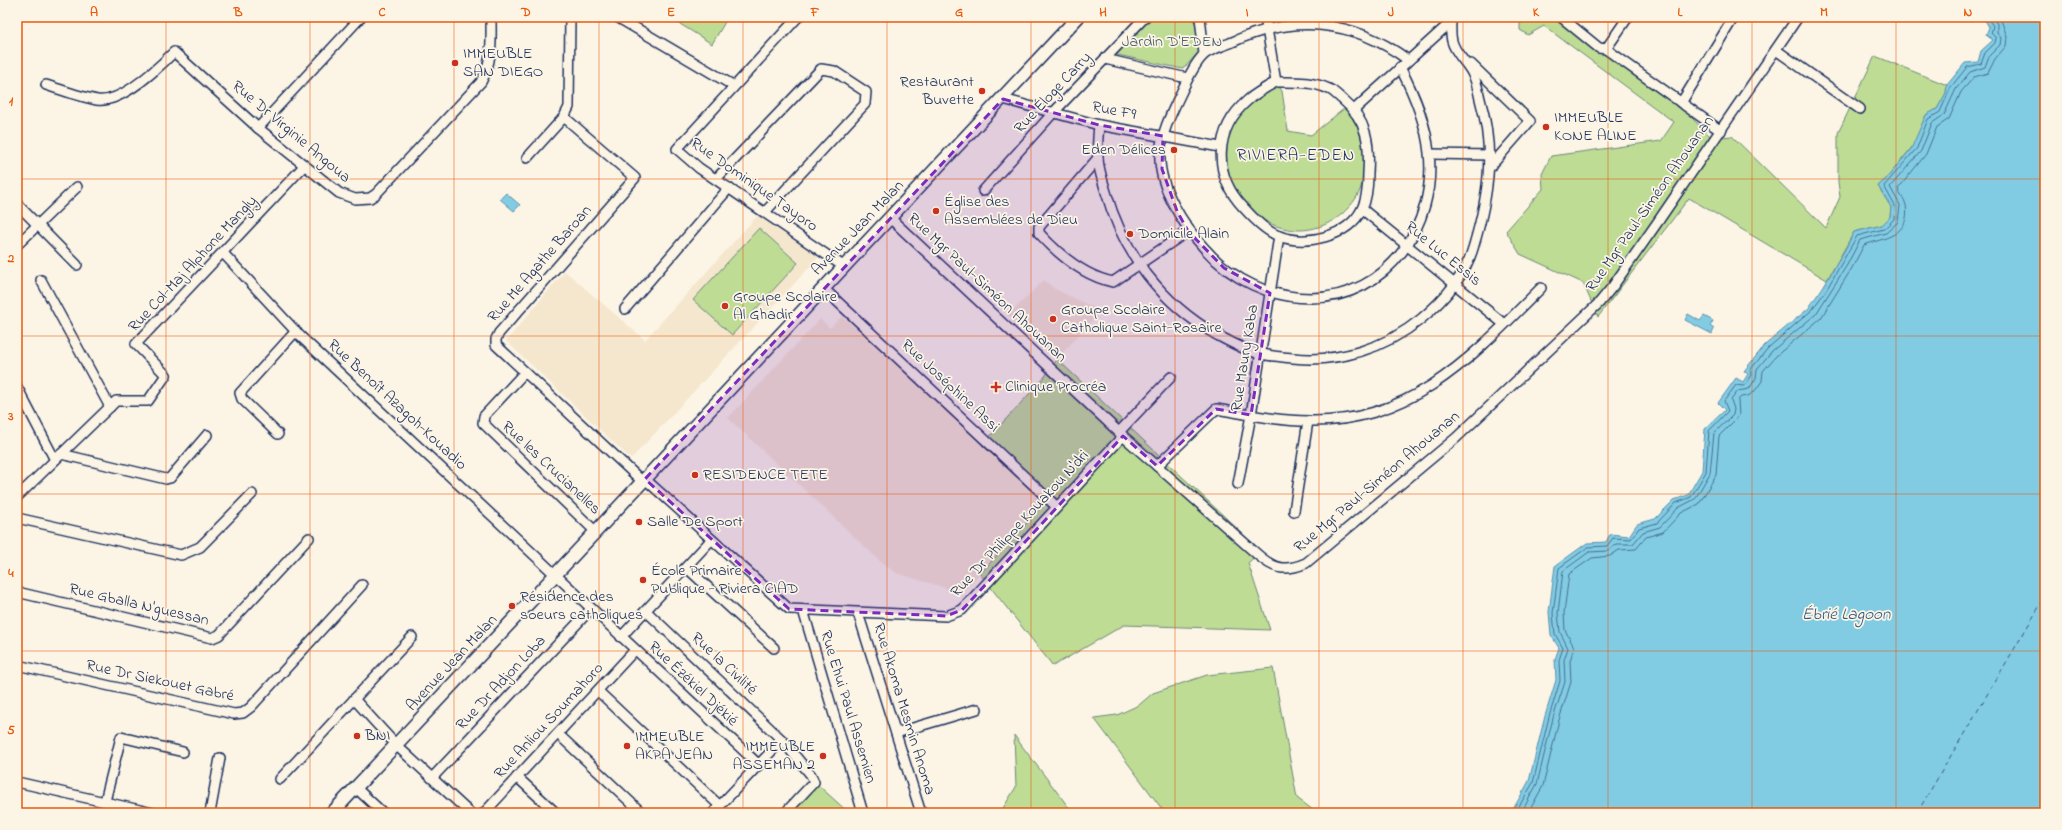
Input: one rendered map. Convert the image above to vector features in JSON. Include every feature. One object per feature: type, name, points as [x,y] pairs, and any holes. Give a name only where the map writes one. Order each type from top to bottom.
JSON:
[{"type":"main road","name":"Avenue Jean Malan","points":[[332,813],[357,789],[843,266],[1004,99],[1078,17]]},
{"type":"street","points":[[258,128],[362,17]]},
{"type":"street","name":"Rue Dr Virginie Angoua","points":[[46,85],[98,100],[112,98],[146,79],[174,52],[258,128],[339,193],[349,198],[370,198],[376,194],[481,82],[488,69],[492,54],[491,17]]},
{"type":"street","points":[[528,158],[564,117],[569,107],[570,17]]},
{"type":"street","points":[[617,17],[734,86]]},
{"type":"street","name":"Rue Dominique Tayoro","points":[[798,17],[677,149],[718,177],[730,188],[767,210],[843,266]]},
{"type":"street","name":"Rue Éloge Carry","points":[[983,191],[1053,113],[1145,17]]},
{"type":"street","points":[[1200,17],[1204,54]]},
{"type":"street","points":[[1265,17],[1276,82]]},
{"type":"street","points":[[1561,17],[1598,48],[1606,49],[1721,131]]},
{"type":"street","points":[[1606,49],[1628,17]]},
{"type":"street","points":[[1681,103],[1734,17]]},
{"type":"street","name":"Rue Mgr Paul-Siméon Ahouanan","points":[[890,218],[1121,434],[1270,565],[1294,568],[1306,563],[1456,438],[1599,303],[1613,286],[1721,131],[1798,17]]},
{"type":"street","points":[[1099,125],[1098,158],[1111,209],[1123,237],[1139,264],[1161,292],[1193,319],[1231,343],[1260,354],[1307,359],[1336,357],[1361,351],[1385,342],[1410,328],[1429,312],[1456,284],[1474,247],[1486,195],[1490,155],[1484,112],[1473,75],[1452,42],[1451,19]]},
{"type":"street","points":[[1354,110],[1451,19]]},
{"type":"street","points":[[1400,67],[1421,114],[1430,154],[1426,202],[1419,226],[1408,246],[1384,273],[1353,290],[1323,298],[1298,298],[1270,293],[1224,268],[1188,230],[1176,211],[1162,170],[1160,155],[1163,136],[1187,78],[1204,54],[1266,28],[1292,24],[1316,25],[1342,30],[1376,40],[1389,46],[1408,60]]},
{"type":"street","points":[[1776,50],[1860,109]]},
{"type":"street","points":[[1459,53],[1530,121],[1489,168]]},
{"type":"street","points":[[1105,58],[1187,78]]},
{"type":"street","points":[[718,177],[821,69],[834,71],[866,92],[865,104],[767,210]]},
{"type":"street","points":[[1276,82],[1309,82],[1330,89],[1354,110],[1366,132],[1369,148],[1368,185],[1362,209],[1346,226],[1326,237],[1304,241],[1279,236],[1253,218],[1234,198],[1222,172],[1220,146],[1233,116],[1248,99],[1276,82]]},
{"type":"street","name":"Rue F9","points":[[1004,99],[1099,125],[1220,146]]},
{"type":"street","name":"Rue Me Agathe Baroan","points":[[564,117],[635,178],[496,339],[496,345],[644,480]]},
{"type":"street","points":[[1430,154],[1490,155]]},
{"type":"street","points":[[1098,158],[1040,227],[1039,233],[1070,262],[1108,281],[1113,282],[1188,230]]},
{"type":"street","name":"Rue Col-Maj Alphone Mangly","points":[[17,497],[116,401],[148,401],[166,375],[136,344],[304,166]]},
{"type":"street","points":[[17,245],[78,187]]},
{"type":"street","points":[[625,309],[730,188]]},
{"type":"street","points":[[17,204],[77,265]]},
{"type":"street","name":"Rue Luc Essis","points":[[1362,209],[1504,324]]},
{"type":"street","name":"Rue Maury Kaba","points":[[1238,484],[1251,415],[1279,236]]},
{"type":"street","name":"Rue Benoît Azagoh-Kouadio","points":[[223,253],[296,331],[556,574]]},
{"type":"street","points":[[41,280],[110,407]]},
{"type":"street","name":"Rue Joséphine Assi","points":[[823,288],[1057,507]]},
{"type":"street","points":[[1157,466],[1216,410],[1308,421],[1354,417],[1410,398],[1438,382],[1458,367],[1541,288]]},
{"type":"street","points":[[278,434],[242,399],[240,393],[296,331]]},
{"type":"street","name":"Rue les Crucianelles","points":[[525,372],[484,416],[483,423],[596,532]]},
{"type":"street","name":"Rue Dr Philippe Kouakou N'dri","points":[[644,480],[789,609],[946,616],[962,610],[1057,507],[1171,377]]},
{"type":"street","points":[[17,387],[58,457],[166,479],[170,478],[207,435]]},
{"type":"street","points":[[1294,512],[1308,421]]},
{"type":"street","points":[[17,518],[181,555],[200,547],[252,494]]},
{"type":"street","name":"Rue Gballa N'guessan","points":[[17,592],[212,638],[220,636],[309,538]]},
{"type":"street","points":[[621,637],[687,568],[711,540]]},
{"type":"street","points":[[687,568],[774,648]]},
{"type":"street","name":"Rue Ézékiel Djékié","points":[[556,574],[590,609],[758,765]]},
{"type":"street","name":"Rue Dr Siekouet Gabré","points":[[17,665],[234,714],[251,707],[362,585]]},
{"type":"street","name":"Rue Dr Adjon Loba","points":[[432,778],[590,609]]},
{"type":"street","name":"Rue Ehui Paul Assemien","points":[[803,610],[863,813]]},
{"type":"street","name":"Rue la Civilité","points":[[646,611],[782,740],[811,775],[814,782],[786,813]]},
{"type":"street","name":"Rue Akoma Mesmin Anoma","points":[[858,613],[921,813]]},
{"type":"street","points":[[280,779],[412,637]]},
{"type":"street","name":"Rue Anliou Soumahoro","points":[[484,813],[635,650]]},
{"type":"street","points":[[598,691],[720,806]]},
{"type":"street","points":[[354,699],[397,746],[470,813]]},
{"type":"street","points":[[896,733],[977,709]]},
{"type":"street","points":[[558,734],[642,813]]},
{"type":"street","points":[[105,801],[121,737],[183,752]]},
{"type":"street","points":[[713,813],[782,740]]},
{"type":"street","points":[[210,813],[220,758]]},
{"type":"street","points":[[518,777],[556,813]]},
{"type":"street","points":[[17,782],[154,813]]},
{"type":"street","points":[[357,789],[382,813]]},
{"type":"highlighted area","points":[[1003,99],[1099,125],[1163,136],[1162,169],[1177,211],[1188,231],[1224,268],[1270,293],[1251,415],[1216,409],[1157,466],[1123,436],[962,610],[946,616],[789,609],[645,479]]},
{"type":"shaded area","name":"Groupe Scolaire Al Ghadir","points":[[758,215],[819,257],[631,459],[506,341],[565,271],[645,340]]},
{"type":"shaded area","name":"Groupe Scolaire Catholique Saint-Rosaire","points":[[1044,280],[1055,289],[1101,311],[1057,359],[1008,315]]},
{"type":"shaded area","points":[[842,316],[905,371],[1045,503],[962,593],[896,573],[882,563],[728,418],[820,319],[830,328]]},
{"type":"green space","points":[[673,17],[717,17],[725,22],[712,44],[672,19]]},
{"type":"green space","name":"Jardin D'EDEN","points":[[1146,17],[1194,17],[1201,50],[1183,69],[1113,54]]},
{"type":"green space","points":[[1520,17],[1557,17],[1597,49],[1646,72],[1712,138],[1732,136],[1826,228],[1840,197],[1838,182],[1838,133],[1875,56],[1947,85],[1946,93],[1937,109],[1926,115],[1913,146],[1886,179],[1878,186],[1891,207],[1890,217],[1882,225],[1854,232],[1827,280],[1689,198],[1598,317],[1583,283],[1520,254],[1506,231],[1543,189],[1542,174],[1551,156],[1661,141],[1674,122],[1544,26],[1528,35],[1520,30]]},
{"type":"green space","points":[[1278,85],[1282,91],[1288,131],[1311,135],[1345,108],[1356,125],[1362,141],[1364,158],[1363,178],[1356,198],[1342,214],[1327,224],[1311,229],[1295,230],[1280,227],[1265,221],[1252,211],[1241,199],[1232,184],[1224,163],[1225,145],[1242,109],[1254,98]]},
{"type":"green space","points":[[759,228],[798,263],[732,335],[693,300]]},
{"type":"green space","points":[[1057,359],[1261,551],[1248,563],[1270,630],[1124,625],[1053,666],[980,574],[1045,503],[982,445],[1043,379]]},
{"type":"green space","points":[[1273,668],[1297,798],[1317,813],[1165,813],[1094,718],[1117,715],[1139,705],[1153,693],[1207,675]]},
{"type":"green space","points":[[1014,735],[1073,813],[1000,813],[1016,787]]},
{"type":"green space","points":[[817,784],[849,813],[790,813]]},
{"type":"water","name":"Ébrié Lagoon","points":[[1983,17],[2045,17],[2045,813],[1511,813],[1529,781],[1545,716],[1556,680],[1555,659],[1559,648],[1551,635],[1549,612],[1555,566],[1587,543],[1606,542],[1610,534],[1629,536],[1637,524],[1655,519],[1674,500],[1688,495],[1702,471],[1705,429],[1725,410],[1718,403],[1736,378],[1743,382],[1748,374],[1744,371],[1765,345],[1809,308],[1835,267],[1854,232],[1882,225],[1890,217],[1891,207],[1878,186],[1886,179],[1911,149],[1926,115],[1937,109],[1946,93],[1947,85],[1965,63],[1978,62],[1981,51],[1993,40],[1986,35],[1989,27]]},
{"type":"water","points":[[506,193],[520,205],[514,211],[500,199]]},
{"type":"water","points":[[1688,314],[1700,321],[1704,316],[1713,321],[1710,326],[1714,329],[1712,334],[1685,320]]},
{"type":"ferry route","points":[[1917,813],[2045,597]]},
{"type":"place","name":"IMMEUBLE SAN DIEGO","points":[[455,63]]},
{"type":"place","name":"Restaurant Buvette","points":[[982,91]]},
{"type":"place","name":"IMMEUBLE KONE ALINE","points":[[1546,127]]},
{"type":"place","name":"Eden Délices","points":[[1174,150]]},
{"type":"place","name":"Église des Assemblées de Dieu","points":[[936,211]]},
{"type":"place","name":"Domicile Alain","points":[[1130,234]]},
{"type":"place","name":"Groupe Scolaire Al Ghadir","points":[[725,306]]},
{"type":"place","name":"Groupe Scolaire Catholique Saint-Rosaire","points":[[1053,319]]},
{"type":"place","name":"Clinique Procréa","points":[[996,387]]},
{"type":"place","name":"RESIDENCE TETE","points":[[695,475]]},
{"type":"place","name":"Salle De Sport","points":[[639,522]]},
{"type":"place","name":"École Primaire Publique - Riviera CIAD","points":[[643,580]]},
{"type":"place","name":"Résidence des soeurs catholiques","points":[[512,606]]},
{"type":"place","name":"BNI","points":[[357,736]]},
{"type":"place","name":"IMMEUBLE AKPA JEAN","points":[[627,746]]},
{"type":"place","name":"IMMEUBLE ASSEMAN 2","points":[[823,756]]},
{"type":"district","name":"RIVIERA-EDEN","points":[[1296,155]]}]
